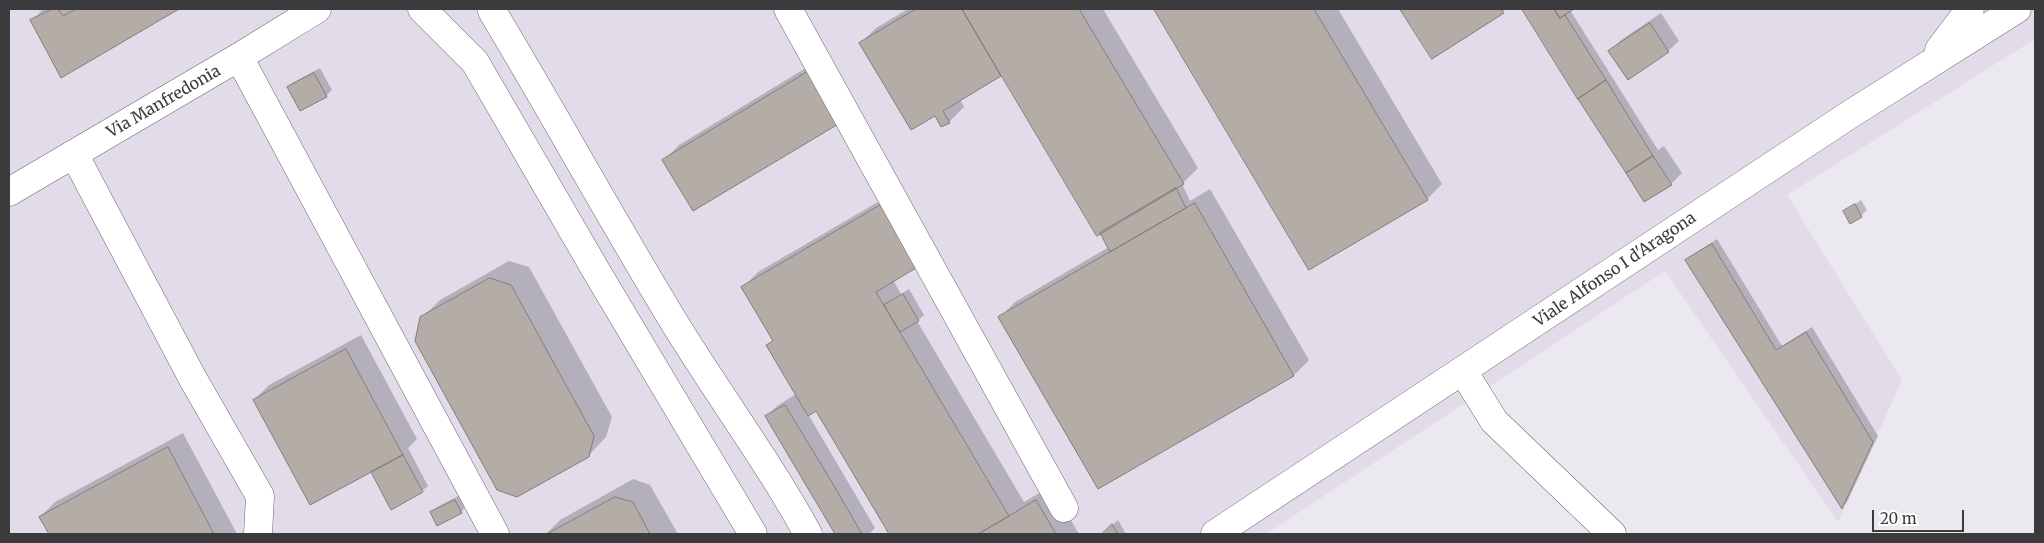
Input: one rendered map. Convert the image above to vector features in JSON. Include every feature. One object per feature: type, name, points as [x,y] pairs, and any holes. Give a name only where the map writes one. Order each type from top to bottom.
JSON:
[{"type":"main road","name":"Via Manfredonia","points":[[9,192],[317,9]]},
{"type":"main road","points":[[422,9],[475,62],[598,274],[753,534]]},
{"type":"main road","points":[[492,9],[674,323],[787,496],[808,534]]},
{"type":"main road","points":[[788,9],[1064,508]]},
{"type":"main road","points":[[1929,64],[1970,9]]},
{"type":"main road","name":"Viale Alfonso I d'Aragona","points":[[1215,534],[1849,115],[2017,9]]},
{"type":"main road","points":[[239,57],[495,534]]},
{"type":"main road","points":[[74,154],[193,379],[260,496],[258,534]]},
{"type":"main road","points":[[1463,370],[1494,421],[1612,534]]},
{"type":"shaded area","points":[[9,9],[2035,9],[2035,39],[1787,195],[1902,380],[1838,522],[1665,271],[1266,534],[9,534]]},
{"type":"building","points":[[53,9],[58,9],[63,16],[76,9],[179,9],[61,78],[30,20]]},
{"type":"building","points":[[916,9],[962,9],[1001,76],[943,111],[950,123],[941,127],[935,116],[911,130],[859,43]]},
{"type":"building","points":[[962,9],[1079,9],[1184,184],[1097,236]]},
{"type":"building","points":[[1154,9],[1314,9],[1428,200],[1309,270]]},
{"type":"building","points":[[1400,9],[1501,9],[1504,13],[1432,59]]},
{"type":"building","points":[[1522,9],[1554,9],[1560,18],[1565,15],[1606,80],[1578,99]]},
{"type":"building","points":[[1554,9],[1574,9],[1560,18]]},
{"type":"building","points":[[1650,23],[1669,52],[1628,80],[1608,51]]},
{"type":"building","points":[[809,71],[840,123],[693,211],[662,160]]},
{"type":"building","points":[[314,73],[327,97],[300,111],[287,87]]},
{"type":"building","points":[[1606,80],[1653,156],[1626,173],[1578,99]]},
{"type":"building","points":[[1653,156],[1672,185],[1644,202],[1626,173]]},
{"type":"building","points":[[1176,188],[1186,208],[1110,252],[1100,233]]},
{"type":"building","points":[[884,203],[921,265],[876,292],[1009,516],[978,534],[889,534],[816,411],[808,416],[766,345],[773,341],[741,287]]},
{"type":"building","points":[[1195,203],[1294,376],[1098,489],[998,317]]},
{"type":"building","points":[[1855,204],[1862,217],[1850,224],[1843,211]]},
{"type":"building","points":[[1712,244],[1776,350],[1806,332],[1873,442],[1842,509],[1685,260]]},
{"type":"building","points":[[490,278],[511,285],[594,436],[589,457],[517,497],[497,490],[415,341],[420,317]]},
{"type":"building","points":[[903,294],[919,321],[900,332],[884,305]]},
{"type":"building","points":[[346,349],[403,455],[310,505],[253,400]]},
{"type":"building","points":[[785,405],[862,534],[835,534],[765,416]]},
{"type":"building","points":[[168,447],[214,534],[49,534],[39,517]]},
{"type":"building","points":[[403,455],[423,492],[391,510],[371,472]]},
{"type":"building","points":[[615,497],[633,502],[650,534],[547,534]]},
{"type":"building","points":[[455,500],[462,513],[437,526],[430,512]]},
{"type":"building","points":[[1036,500],[1056,534],[978,534],[1009,516]]},
{"type":"building","points":[[1112,524],[1118,534],[1102,534]]}]
